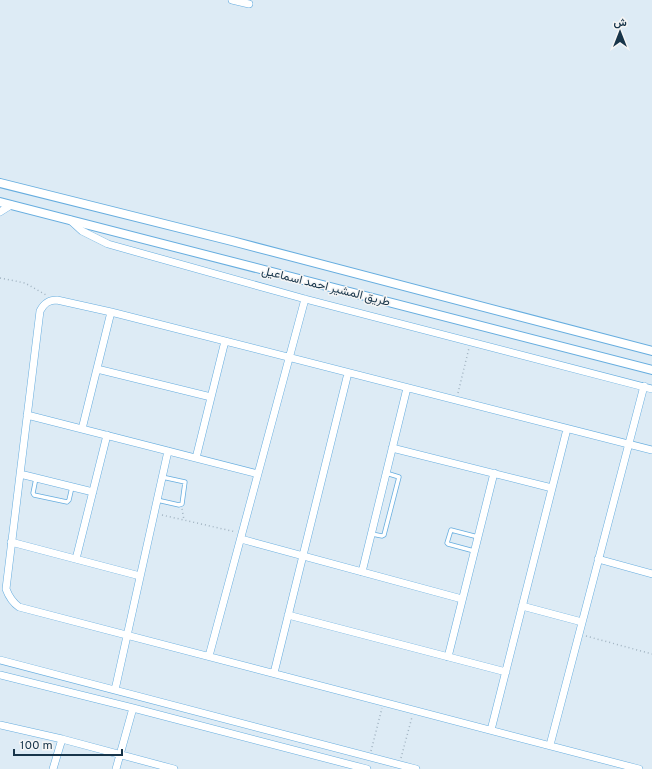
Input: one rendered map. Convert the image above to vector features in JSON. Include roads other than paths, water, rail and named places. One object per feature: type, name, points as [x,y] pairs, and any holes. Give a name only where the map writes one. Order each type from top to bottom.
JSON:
[{"type":"street","points":[[232,0],[249,4]]},
{"type":"street","name":"طريق المشير احمد اسماعيل","points":[[0,184],[232,241],[652,350]]},
{"type":"street","name":"طريق المشير احمد اسماعيل","points":[[0,202],[652,370]]},
{"type":"street","points":[[0,212],[11,205]]},
{"type":"street","points":[[70,220],[82,231],[108,244],[304,299],[652,388]]},
{"type":"street","points":[[209,656],[304,299]]},
{"type":"street","points":[[639,769],[19,607],[8,596],[6,589],[40,311],[47,302],[52,300],[111,312],[652,450]]},
{"type":"street","points":[[82,429],[111,312]]},
{"type":"street","points":[[196,458],[224,341]]},
{"type":"street","points":[[97,369],[211,397]]},
{"type":"street","points":[[274,673],[348,373]]},
{"type":"street","points":[[550,745],[644,386]]},
{"type":"street","points":[[362,572],[407,388]]},
{"type":"street","points":[[27,415],[258,474]]},
{"type":"street","points":[[491,730],[567,429]]},
{"type":"street","points":[[76,559],[107,435]]},
{"type":"street","points":[[392,448],[552,488]]},
{"type":"street","points":[[115,690],[168,451]]},
{"type":"street","points":[[448,657],[494,473]]},
{"type":"street","points":[[20,474],[93,492]]},
{"type":"street","points":[[241,536],[303,556],[462,599]]},
{"type":"street","points":[[11,542],[140,576]]},
{"type":"street","points":[[598,559],[652,574]]},
{"type":"street","points":[[522,606],[582,622]]},
{"type":"street","points":[[288,615],[506,672]]},
{"type":"street","points":[[0,660],[416,769]]},
{"type":"street","points":[[0,675],[133,708],[341,766],[367,769]]},
{"type":"street","points":[[116,769],[133,708]]},
{"type":"street","points":[[0,725],[62,739],[174,769]]},
{"type":"street","points":[[53,769],[62,739]]},
{"type":"lane","points":[[372,534],[384,535],[399,477],[386,473]]},
{"type":"lane","points":[[157,500],[180,505],[185,482],[162,477]]},
{"type":"lane","points":[[36,478],[33,493],[34,495],[68,502],[72,487]]},
{"type":"lane","points":[[474,551],[447,543],[451,530],[478,537]]}]
